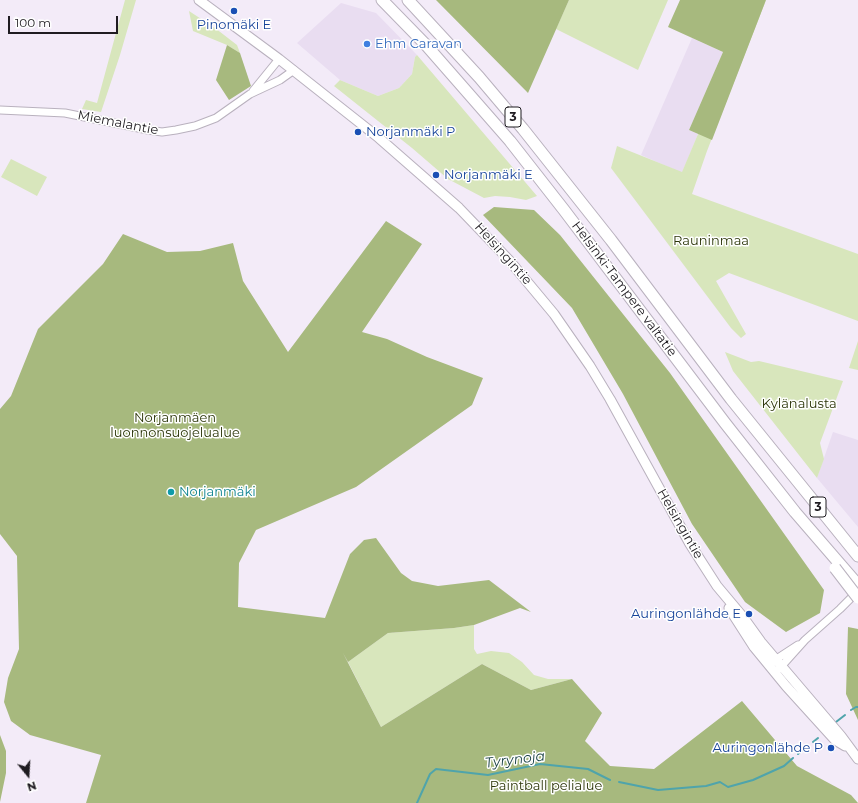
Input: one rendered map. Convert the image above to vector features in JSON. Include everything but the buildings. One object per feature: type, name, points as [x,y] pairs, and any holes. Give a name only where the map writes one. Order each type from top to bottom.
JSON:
[{"type":"highway","name":"Helsinki-Tampere valtatie","points":[[382,0],[426,45],[510,141],[725,423],[838,566]]},
{"type":"highway","name":"Helsinki-Tampere valtatie","points":[[408,0],[480,77],[528,134],[588,210],[731,399],[856,553]]},
{"type":"highway","points":[[838,566],[858,585]]},
{"type":"highway","points":[[838,566],[858,598]]},
{"type":"main road","name":"Helsingintie","points":[[199,0],[294,70],[379,138],[459,208],[489,237],[531,285],[590,366],[624,424],[690,544],[718,586],[772,662],[841,736],[858,759]]},
{"type":"street","name":"Miemalantie","points":[[0,110],[70,114],[137,129],[162,132],[191,127],[211,120],[227,111],[250,94],[270,72],[279,59]]},
{"type":"street","name":"Miemalantie","points":[[250,94],[280,80],[294,70]]},
{"type":"street","points":[[772,662],[805,640],[840,610],[858,590]]},
{"type":"street","points":[[779,670],[805,640]]},
{"type":"shaded area","points":[[341,3],[376,13],[417,55],[415,57],[412,74],[399,88],[378,96],[340,80],[297,43]]},
{"type":"shaded area","points":[[692,38],[723,52],[689,130],[698,134],[682,173],[641,155]]},
{"type":"shaded area","points":[[833,432],[858,440],[858,527],[817,478]]},
{"type":"green space","points":[[125,0],[136,0],[101,112],[82,109],[86,100],[97,103]]},
{"type":"green space","points":[[436,0],[569,0],[528,93]]},
{"type":"green space","points":[[569,0],[668,0],[638,70],[556,29]]},
{"type":"green space","points":[[680,0],[766,0],[712,140],[689,130],[723,52],[668,27]]},
{"type":"green space","name":"Rauninmaa","points":[[766,0],[707,151],[692,194],[858,254],[858,321],[729,273],[716,281],[746,334],[741,338],[731,328],[611,168],[617,146],[682,172],[698,134]]},
{"type":"green space","points":[[189,11],[237,45],[240,53],[227,45],[193,31]]},
{"type":"green space","points":[[227,45],[240,53],[251,86],[229,100],[216,80]]},
{"type":"green space","points":[[417,55],[537,196],[526,200],[495,196],[484,198],[448,179],[412,148],[334,86],[340,80],[378,96],[399,88],[412,74],[415,57]]},
{"type":"green space","points":[[11,159],[47,177],[37,196],[1,177]]},
{"type":"green space","points":[[494,207],[534,210],[560,235],[670,373],[824,590],[820,613],[786,632],[745,602],[692,524],[623,394],[572,308],[483,215]]},
{"type":"green space","points":[[386,221],[422,244],[362,332],[387,339],[427,357],[483,378],[472,405],[356,487],[256,530],[239,563],[238,607],[325,618],[350,554],[364,540],[376,538],[401,573],[412,581],[438,586],[489,580],[531,612],[520,608],[474,625],[388,633],[348,662],[343,653],[381,727],[482,664],[531,690],[572,679],[602,713],[585,741],[610,766],[654,769],[742,701],[797,766],[851,795],[858,803],[86,803],[101,755],[30,735],[11,721],[4,702],[8,678],[19,649],[17,556],[0,534],[0,409],[11,396],[38,329],[103,264],[123,234],[167,252],[200,251],[233,243],[243,281],[288,352]]},
{"type":"green space","points":[[858,341],[858,370],[849,368]]},
{"type":"green space","name":"Kylänalusta","points":[[725,352],[751,362],[759,361],[843,381],[820,443],[824,459],[817,478],[733,371]]},
{"type":"green space","points":[[474,625],[474,649],[477,654],[491,651],[509,653],[522,662],[534,675],[548,679],[572,679],[531,690],[482,664],[381,727],[348,662],[388,633]]},
{"type":"green space","points":[[848,627],[858,629],[858,720],[846,694]]},
{"type":"green space","points":[[0,735],[6,751],[6,773],[0,802]]},
{"type":"waterway","name":"Tyrynoja","points":[[851,710],[858,707]]},
{"type":"waterway","points":[[836,722],[845,715]]},
{"type":"waterway","points":[[813,742],[818,738]]},
{"type":"waterway","points":[[798,754],[807,746]]},
{"type":"waterway","name":"Tyrynoja","points":[[619,782],[658,790],[706,786],[720,782],[728,787],[753,780],[784,766],[793,758]]},
{"type":"waterway","name":"Tyrynoja","points":[[417,803],[430,774],[436,769],[488,775],[540,764],[588,769],[610,780]]},
{"type":"place","name":"Pinomäki E","points":[[234,11]]},
{"type":"place","name":"Ehm Caravan","points":[[367,44]]},
{"type":"place","name":"Norjanmäki P","points":[[358,132]]},
{"type":"place","name":"Norjanmäki E","points":[[436,175]]},
{"type":"place","name":"Norjanmäki","points":[[171,492]]},
{"type":"place","name":"Auringonlähde E","points":[[749,614]]},
{"type":"place","name":"Auringonlähde P","points":[[831,748]]},
{"type":"park label","name":"Norjanmäen luonnonsuojelualue","points":[[175,426]]},
{"type":"park label","name":"Paintball pelialue","points":[[546,786]]}]
